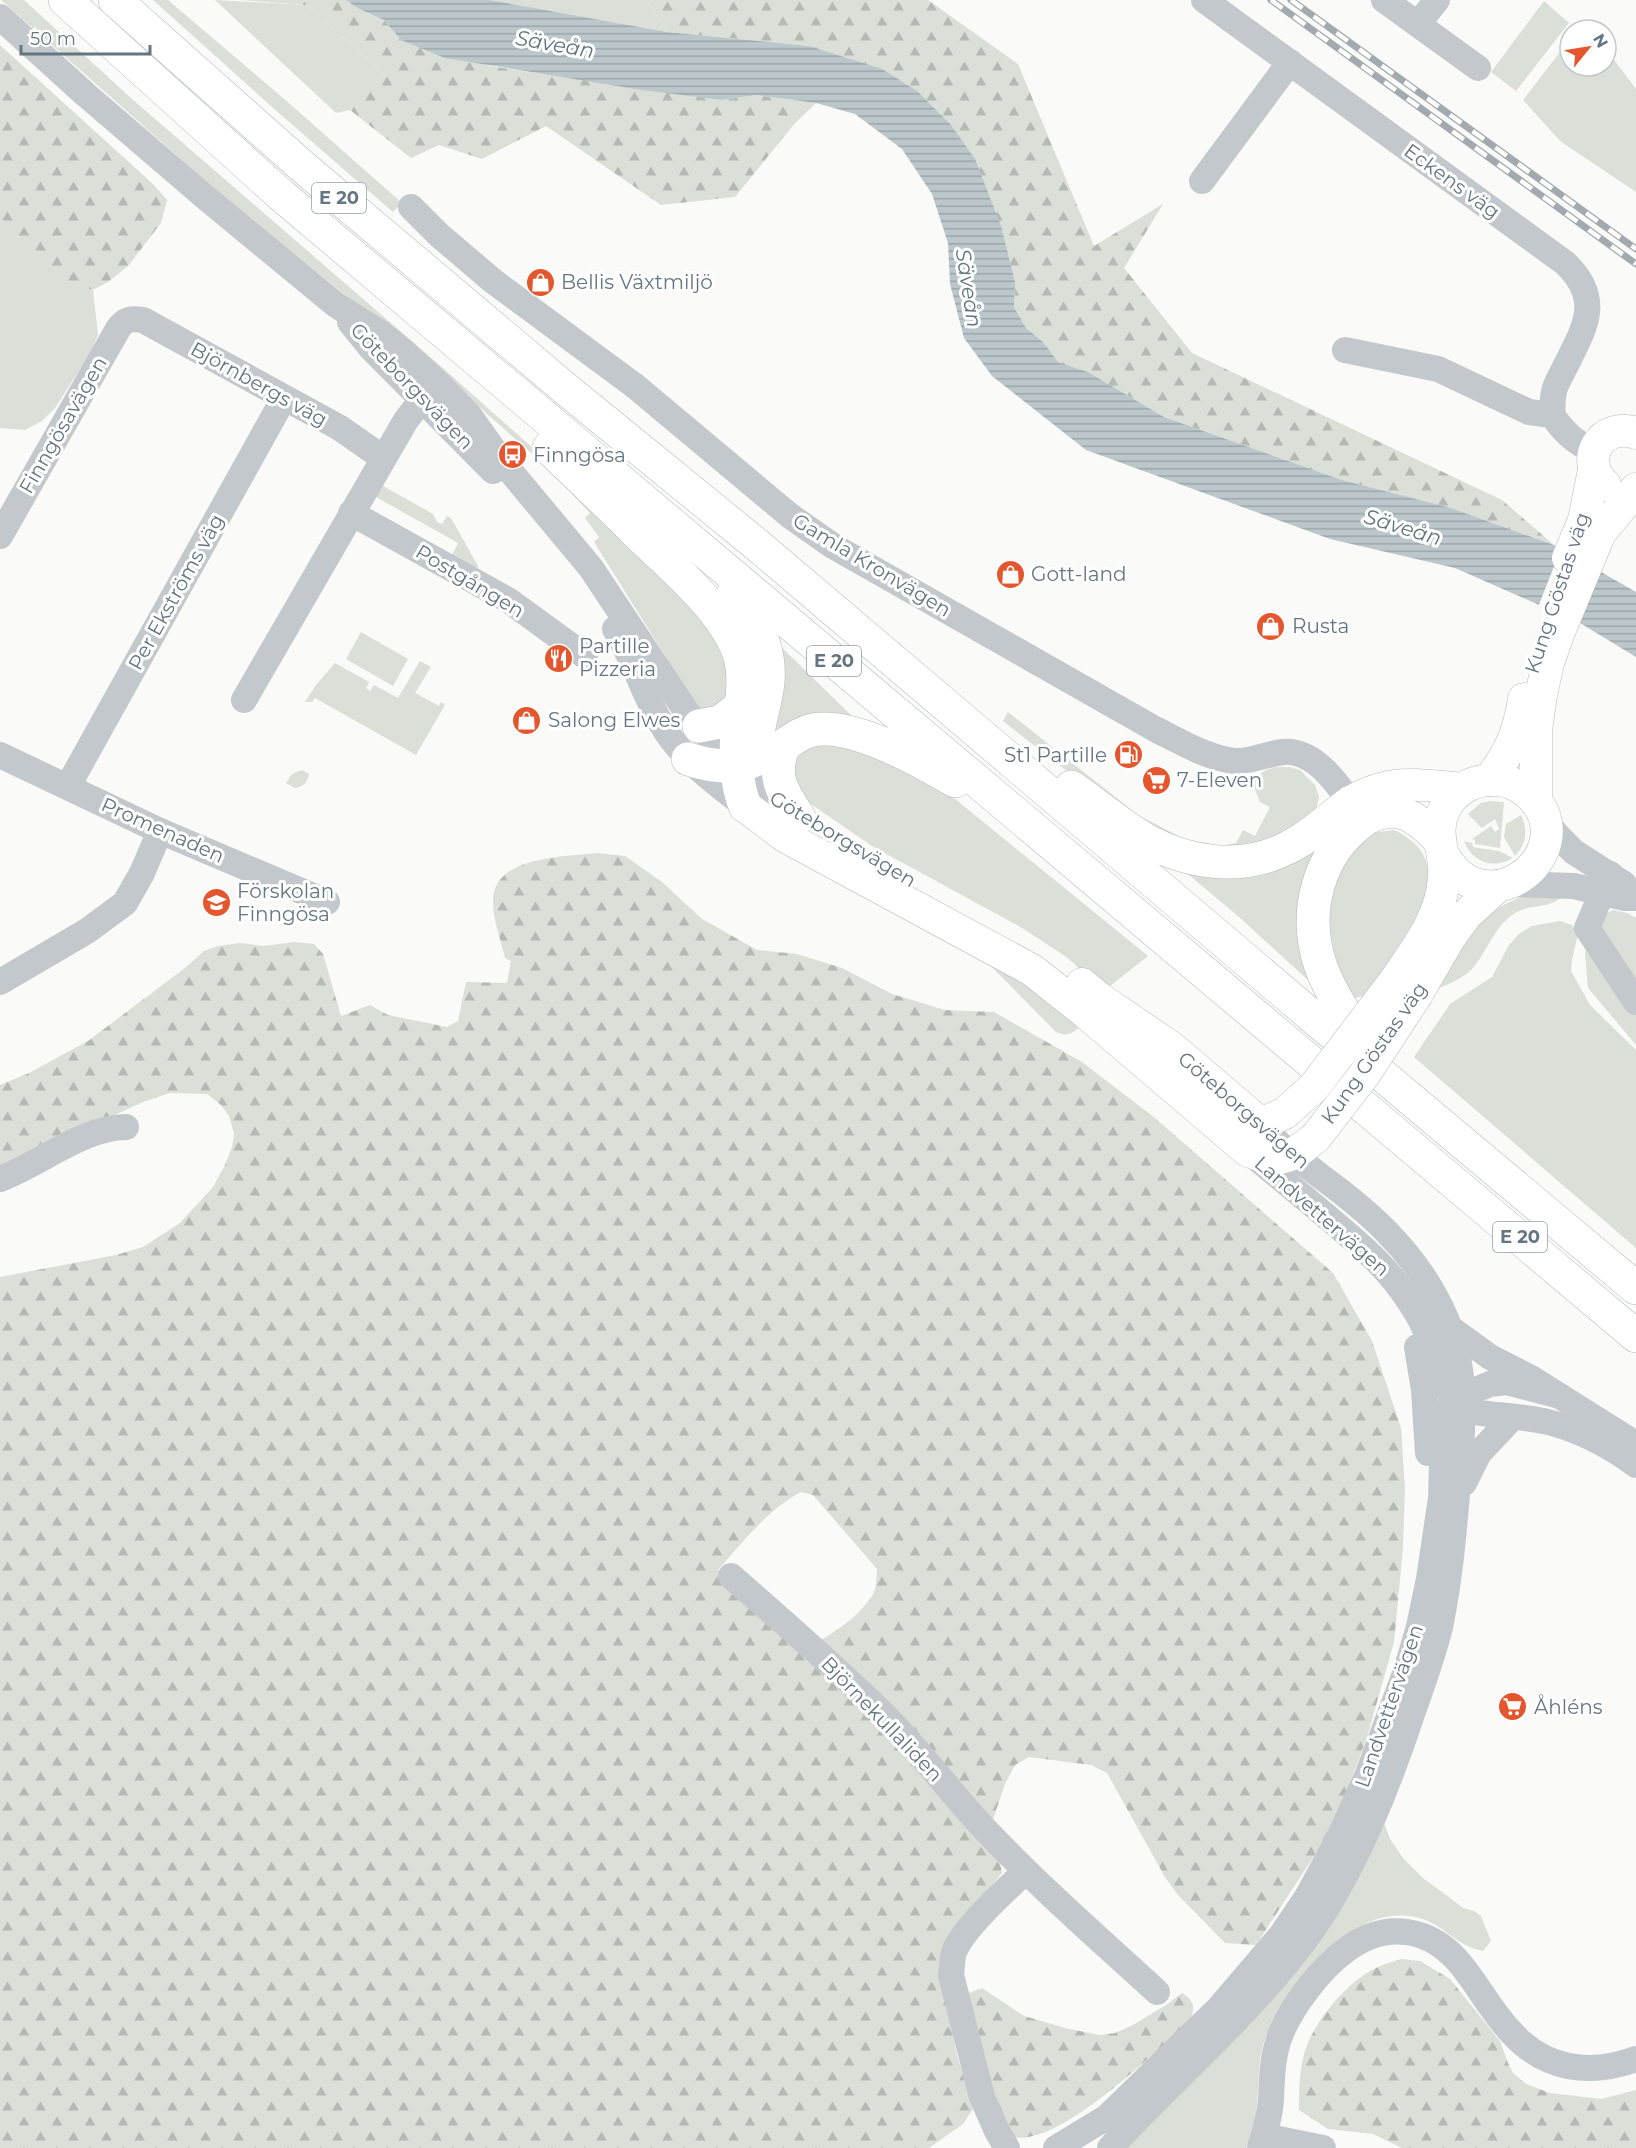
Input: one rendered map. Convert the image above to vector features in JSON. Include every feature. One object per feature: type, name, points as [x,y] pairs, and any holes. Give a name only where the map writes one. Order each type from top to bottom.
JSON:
[{"type":"highway","name":"E 20","points":[[65,0],[281,195],[1636,1336]]},
{"type":"highway","name":"E 20","points":[[116,0],[303,167],[567,390],[756,544],[1636,1288]]},
{"type":"highway","points":[[381,279],[483,384],[715,611],[739,654],[743,675],[736,752],[747,778]]},
{"type":"highway","points":[[567,390],[935,677],[1069,785],[1147,840],[1182,855],[1212,862],[1251,861],[1288,848],[1312,832],[1357,811]]},
{"type":"highway","points":[[639,497],[728,584],[746,607],[762,637],[767,653],[768,682],[747,778]]},
{"type":"highway","points":[[699,726],[720,722],[741,706]]},
{"type":"highway","points":[[747,778],[796,737],[812,730],[830,729],[852,734],[900,751],[1029,824]]},
{"type":"highway","points":[[784,745],[778,759],[777,770],[783,793],[799,818]]},
{"type":"highway","points":[[688,759],[747,778]]},
{"type":"highway","points":[[1357,811],[1323,870],[1316,891],[1313,931],[1315,946],[1321,966],[1343,1010],[1397,1082],[1427,1112]]},
{"type":"main road","points":[[1594,460],[1604,437],[1631,428]]},
{"type":"main road","name":"Kung Göstas väg","points":[[1594,460],[1599,480],[1611,489],[1621,491],[1636,489]]},
{"type":"main road","name":"Kung Göstas väg","points":[[1476,784],[1505,759],[1514,740],[1521,719],[1532,655],[1550,628],[1583,547],[1584,520],[1594,460]]},
{"type":"main road","name":"Kung Göstas väg","points":[[1583,547],[1600,533],[1636,489]]},
{"type":"main road","name":"Kung Göstas väg","points":[[1540,810],[1536,730],[1540,695],[1548,663],[1550,628]]},
{"type":"main road","name":"Göteborgsvägen","points":[[747,778],[770,827],[1032,970],[1077,1006],[1281,1129]]},
{"type":"main road","points":[[1503,781],[1515,785],[1540,810],[1546,838],[1541,856],[1530,872],[1503,885],[1477,884],[1463,878],[1452,868],[1442,848],[1425,824],[1409,815],[1357,811],[1364,794],[1378,788],[1425,784],[1476,784],[1503,781]]},
{"type":"main road","points":[[1442,848],[1439,826],[1443,812],[1451,799],[1476,784]]},
{"type":"main road","name":"Göteborgsvägen","points":[[799,818],[873,861],[1011,935],[1055,962],[1099,998],[1172,1048],[1281,1129]]},
{"type":"main road","name":"Kung Göstas väg","points":[[1281,1129],[1364,1075],[1406,988],[1423,939],[1436,914],[1443,893],[1442,848]]},
{"type":"main road","name":"Kung Göstas väg","points":[[1281,1129],[1314,1087],[1406,988],[1466,915],[1503,885]]},
{"type":"main road","points":[[1281,1129],[1272,1158],[1290,1154]]},
{"type":"main road","name":"Kung Göstas väg","points":[[1281,1129],[1303,1148],[1290,1154]]},
{"type":"street","name":"Eckens väg","points":[[1204,0],[1565,263],[1575,273],[1587,296],[1589,309],[1586,322],[1554,391],[1552,415]]},
{"type":"street","points":[[1384,0],[1478,68]]},
{"type":"street","points":[[1418,24],[1437,0]]},
{"type":"street","name":"Göteborgsvägen","points":[[0,17],[102,109],[336,305],[371,348],[429,391],[469,415],[501,460],[591,568],[686,711],[747,778],[799,818]]},
{"type":"street","points":[[1203,181],[1290,63]]},
{"type":"street","name":"Gamla Kronvägen","points":[[411,207],[439,235],[493,281],[635,386],[789,515],[833,546],[1155,729],[1204,753],[1230,761],[1285,752],[1301,755],[1313,761],[1357,811]]},
{"type":"street","name":"Björnbergs väg","points":[[130,318],[143,320],[340,428],[383,458]]},
{"type":"street","name":"Finngösavägen","points":[[0,536],[118,329],[130,318]]},
{"type":"street","points":[[1345,350],[1438,369],[1529,412],[1552,415],[1565,433],[1581,445],[1594,460]]},
{"type":"street","points":[[243,700],[383,458],[406,420],[429,391]]},
{"type":"street","name":"Göteborgsvägen","points":[[429,391],[477,454],[551,535],[597,592],[606,615],[623,642],[662,726],[688,759]]},
{"type":"street","name":"Per Ekströms väg","points":[[68,786],[284,398]]},
{"type":"street","name":"Postgången","points":[[351,513],[508,600],[585,656]]},
{"type":"street","name":"Promenaden","points":[[0,755],[160,831],[327,902]]},
{"type":"street","points":[[1540,810],[1574,852],[1606,883],[1636,896]]},
{"type":"street","points":[[0,982],[87,931],[125,903],[142,873],[160,831]]},
{"type":"street","points":[[1503,885],[1574,886],[1606,883]]},
{"type":"street","points":[[1606,883],[1587,928],[1636,1002]]},
{"type":"street","points":[[0,1179],[111,1127],[126,1127]]},
{"type":"street","name":"Landvettervägen","points":[[1110,2148],[1246,2009],[1302,1942],[1332,1898],[1370,1825],[1404,1738],[1439,1630],[1450,1572],[1449,1498],[1429,1476],[1424,1390],[1413,1308],[1396,1281],[1375,1258],[1289,1185],[1281,1129]]},
{"type":"street","name":"Kung Göstas väg","points":[[1281,1129],[1318,1156],[1360,1207]]},
{"type":"street","points":[[1289,1185],[1290,1154]]},
{"type":"street","name":"Göteborgsvägen","points":[[1290,1154],[1360,1207]]},
{"type":"street","name":"Landvettervägen","points":[[1056,2148],[1107,2117],[1255,1968],[1282,1934],[1307,1897],[1339,1838],[1362,1786],[1406,1671],[1449,1498],[1460,1400],[1458,1352],[1450,1328],[1429,1285],[1397,1241],[1360,1207]]},
{"type":"street","points":[[1413,1308],[1427,1335],[1439,1374],[1473,1412],[1546,1422],[1571,1429],[1598,1441],[1636,1465]]},
{"type":"street","points":[[1450,1328],[1490,1357],[1532,1378],[1636,1444]]},
{"type":"street","points":[[1460,1400],[1490,1384],[1506,1382],[1560,1396]]},
{"type":"street","points":[[1449,1498],[1479,1453],[1513,1417]]},
{"type":"street","name":"Björnekullaliden","points":[[731,1576],[888,1718],[978,1822],[1026,1871],[1157,1992]]},
{"type":"street","points":[[1007,2148],[982,2097],[951,1975],[955,1950],[977,1918],[1026,1871]]},
{"type":"street","points":[[1323,2148],[1262,2142],[1271,2099],[1273,2061],[1279,2038],[1288,2018],[1326,1968],[1339,1955],[1367,1936],[1379,1932],[1395,1930],[1413,1932],[1432,1940],[1449,1952],[1462,1965],[1512,2034],[1550,2060],[1594,2070],[1615,2067],[1636,2059]]},
{"type":"green space","points":[[1,0],[24,0],[132,99],[561,473],[703,616],[730,665],[727,702],[715,711],[699,710],[594,542],[599,537],[585,518],[590,513],[549,469],[442,374],[216,190]]},
{"type":"green space","points":[[153,0],[168,0],[402,203],[393,212]]},
{"type":"green space","points":[[215,0],[307,5],[388,78],[350,110],[336,113]]},
{"type":"green space","points":[[239,0],[346,0],[357,8],[384,20],[401,40],[490,66],[721,100],[756,95],[816,103],[795,123],[735,197],[661,205],[546,126],[482,159],[439,145],[411,158],[350,110],[387,77],[307,5]]},
{"type":"green space","points":[[489,0],[647,0],[667,32],[501,3]]},
{"type":"green space","points":[[647,0],[928,0],[1018,64],[1094,246],[1163,204],[1124,268],[1192,353],[1502,500],[1554,545],[1451,508],[1342,480],[1164,417],[1088,372],[1058,362],[1043,342],[1026,328],[1014,307],[1015,282],[1008,255],[809,46],[667,32]]},
{"type":"green space","points":[[1544,1],[1563,18],[1558,18],[1558,37],[1516,91],[1491,72]]},
{"type":"green space","points":[[0,45],[154,185],[167,200],[161,223],[128,266],[108,282],[93,290],[66,279],[42,261],[0,218]]},
{"type":"green space","points":[[1558,55],[1558,78],[1618,78],[1618,65],[1636,89],[1636,192],[1560,141],[1523,100]]},
{"type":"green space","points":[[0,218],[42,261],[66,279],[93,290],[98,335],[91,352],[55,408],[42,421],[25,430],[0,428]]},
{"type":"green space","points":[[394,465],[383,486],[433,514],[437,522],[442,524],[447,516],[451,518],[478,566],[477,569],[452,555],[458,543],[376,497]]},
{"type":"green space","points":[[361,632],[408,659],[393,686],[346,659]]},
{"type":"green space","points":[[772,638],[857,721],[771,740]]},
{"type":"green space","points":[[420,661],[431,667],[415,693],[439,706],[441,702],[445,705],[416,755],[315,698],[312,702],[305,702],[335,663],[369,682],[366,688],[370,691],[374,685],[398,698]]},
{"type":"green space","points":[[1008,712],[1138,815],[1188,841],[1214,847],[1236,843],[1243,830],[1255,836],[1270,807],[1260,802],[1253,785],[1254,780],[1264,771],[1276,767],[1300,770],[1315,785],[1319,797],[1316,810],[1285,842],[1194,852],[1091,790],[1003,721]]},
{"type":"green space","points":[[852,743],[949,794],[1148,956],[1105,990],[1065,956],[1022,928],[872,846],[802,798],[793,789],[792,756],[803,744]]},
{"type":"green space","points":[[302,770],[309,774],[303,785],[295,788],[286,783],[292,774]]},
{"type":"green space","points":[[1504,802],[1500,848],[1475,844],[1475,840],[1472,839],[1491,826],[1495,832],[1499,829],[1495,819],[1482,828],[1468,814],[1481,803]]},
{"type":"green space","points":[[1521,815],[1525,826],[1525,837],[1515,856],[1504,837],[1506,824]]},
{"type":"green space","points":[[1394,830],[1417,846],[1427,866],[1428,888],[1421,912],[1393,958],[1363,996],[1351,999],[1330,961],[1325,899],[1352,847],[1361,839],[1377,832]]},
{"type":"green space","points":[[1323,840],[1303,958],[1309,981],[1238,916],[1177,865]]},
{"type":"green space","points":[[1464,841],[1472,843],[1473,847],[1499,851],[1513,858],[1498,863],[1484,862],[1472,854]]},
{"type":"green space","points":[[597,853],[625,856],[662,882],[702,919],[757,950],[797,954],[842,968],[892,994],[945,1010],[994,1012],[1082,1062],[1155,1118],[1333,1273],[1372,1341],[1401,1428],[1405,1488],[1403,1548],[1394,1642],[1367,1737],[1333,1827],[1256,1945],[1225,1943],[1178,1895],[1165,1877],[1107,1773],[1091,1765],[1029,1757],[1015,1765],[1005,1784],[991,1825],[994,1852],[1002,1873],[943,1946],[939,1965],[957,2055],[973,2109],[963,2124],[929,2148],[0,2148],[0,1277],[116,1255],[143,1247],[180,1223],[213,1187],[232,1147],[234,1133],[229,1116],[221,1105],[207,1094],[170,1093],[143,1102],[0,1168],[0,1085],[29,1073],[88,1041],[204,951],[218,946],[240,943],[263,946],[295,942],[314,944],[323,954],[341,1016],[370,1005],[388,1015],[447,1027],[458,1021],[466,982],[507,983],[511,961],[505,958],[493,909],[496,887],[504,876],[517,867],[532,862]],"holes":[[[801,1492],[813,1495],[877,1569],[876,1587],[858,1613],[831,1634],[802,1650],[718,1570],[756,1527],[777,1508]]]},
{"type":"green space","points":[[1531,894],[1560,898],[1550,904],[1517,912],[1502,924],[1470,971],[1433,991],[1462,945],[1483,920],[1496,909]]},
{"type":"green space","points":[[1613,910],[1636,918],[1636,988],[1598,931],[1607,913]]},
{"type":"green space","points":[[1560,921],[1572,925],[1578,934],[1571,971],[1590,1005],[1636,1050],[1636,1248],[1414,1057],[1450,1004],[1492,977],[1509,945],[1519,934],[1532,926]]},
{"type":"green space","points":[[1589,941],[1636,1011],[1636,1045],[1588,988],[1585,953]]},
{"type":"green space","points":[[1000,963],[1083,1024],[1074,1032],[1060,1034],[1056,1032],[989,964]]},
{"type":"green space","points":[[1384,1823],[1390,1839],[1403,1858],[1424,1879],[1463,1908],[1481,1916],[1491,1941],[1483,1951],[1473,1948],[1431,1922],[1410,1916],[1391,1916],[1373,1920],[1357,1928],[1343,1938],[1317,1965],[1267,2034],[1260,2061],[1254,2124],[1246,2148],[1126,2148]]},
{"type":"green space","points":[[1401,1959],[1420,1961],[1450,1979],[1500,2041],[1513,2073],[1526,2084],[1550,2093],[1601,2099],[1636,2090],[1636,2148],[1402,2148],[1373,2134],[1328,2129],[1299,2110],[1302,2061],[1307,2045],[1319,2022],[1346,1989],[1357,1980],[1384,1964]]},
{"type":"green space","points":[[982,1988],[1024,2016],[1100,2035],[1115,2033],[1133,2025],[1182,1993],[1192,2002],[1193,2012],[1190,2021],[1105,2095],[1079,2113],[1055,2128],[1032,2136],[1012,2137],[999,2113],[966,2001],[969,1993]]},
{"type":"water","name":"Säveån","points":[[346,0],[489,0],[667,32],[809,46],[882,69],[917,91],[951,125],[975,159],[1001,226],[1015,282],[1014,307],[1026,328],[1043,342],[1058,362],[1088,372],[1164,417],[1342,480],[1451,508],[1554,545],[1636,592],[1636,657],[1580,623],[1455,568],[1330,539],[1086,450],[992,376],[964,338],[950,284],[948,243],[932,194],[902,149],[855,114],[816,103],[756,95],[721,100],[642,90],[445,58],[401,40],[384,20],[357,8]]},
{"type":"pier","points":[[1562,546],[1596,565],[1573,623],[1538,607]]},
{"type":"railway","points":[[1271,0],[1636,264]]},
{"type":"railway","points":[[1291,0],[1636,249]]},
{"type":"place","name":"Bellis Växtmiljö","points":[[540,282]]},
{"type":"place","name":"Finngösa","points":[[512,455]]},
{"type":"place","name":"Gott-land","points":[[1010,574]]},
{"type":"place","name":"Rusta","points":[[1271,626]]},
{"type":"place","name":"Partille Pizzeria","points":[[558,658]]},
{"type":"place","name":"Salong Elwes","points":[[527,720]]},
{"type":"place","name":"St1 Partille","points":[[1128,755]]},
{"type":"place","name":"7-Eleven","points":[[1156,780]]},
{"type":"place","name":"Förskolan Finngösa","points":[[216,902]]},
{"type":"place","name":"Åhléns","points":[[1513,1707]]}]
